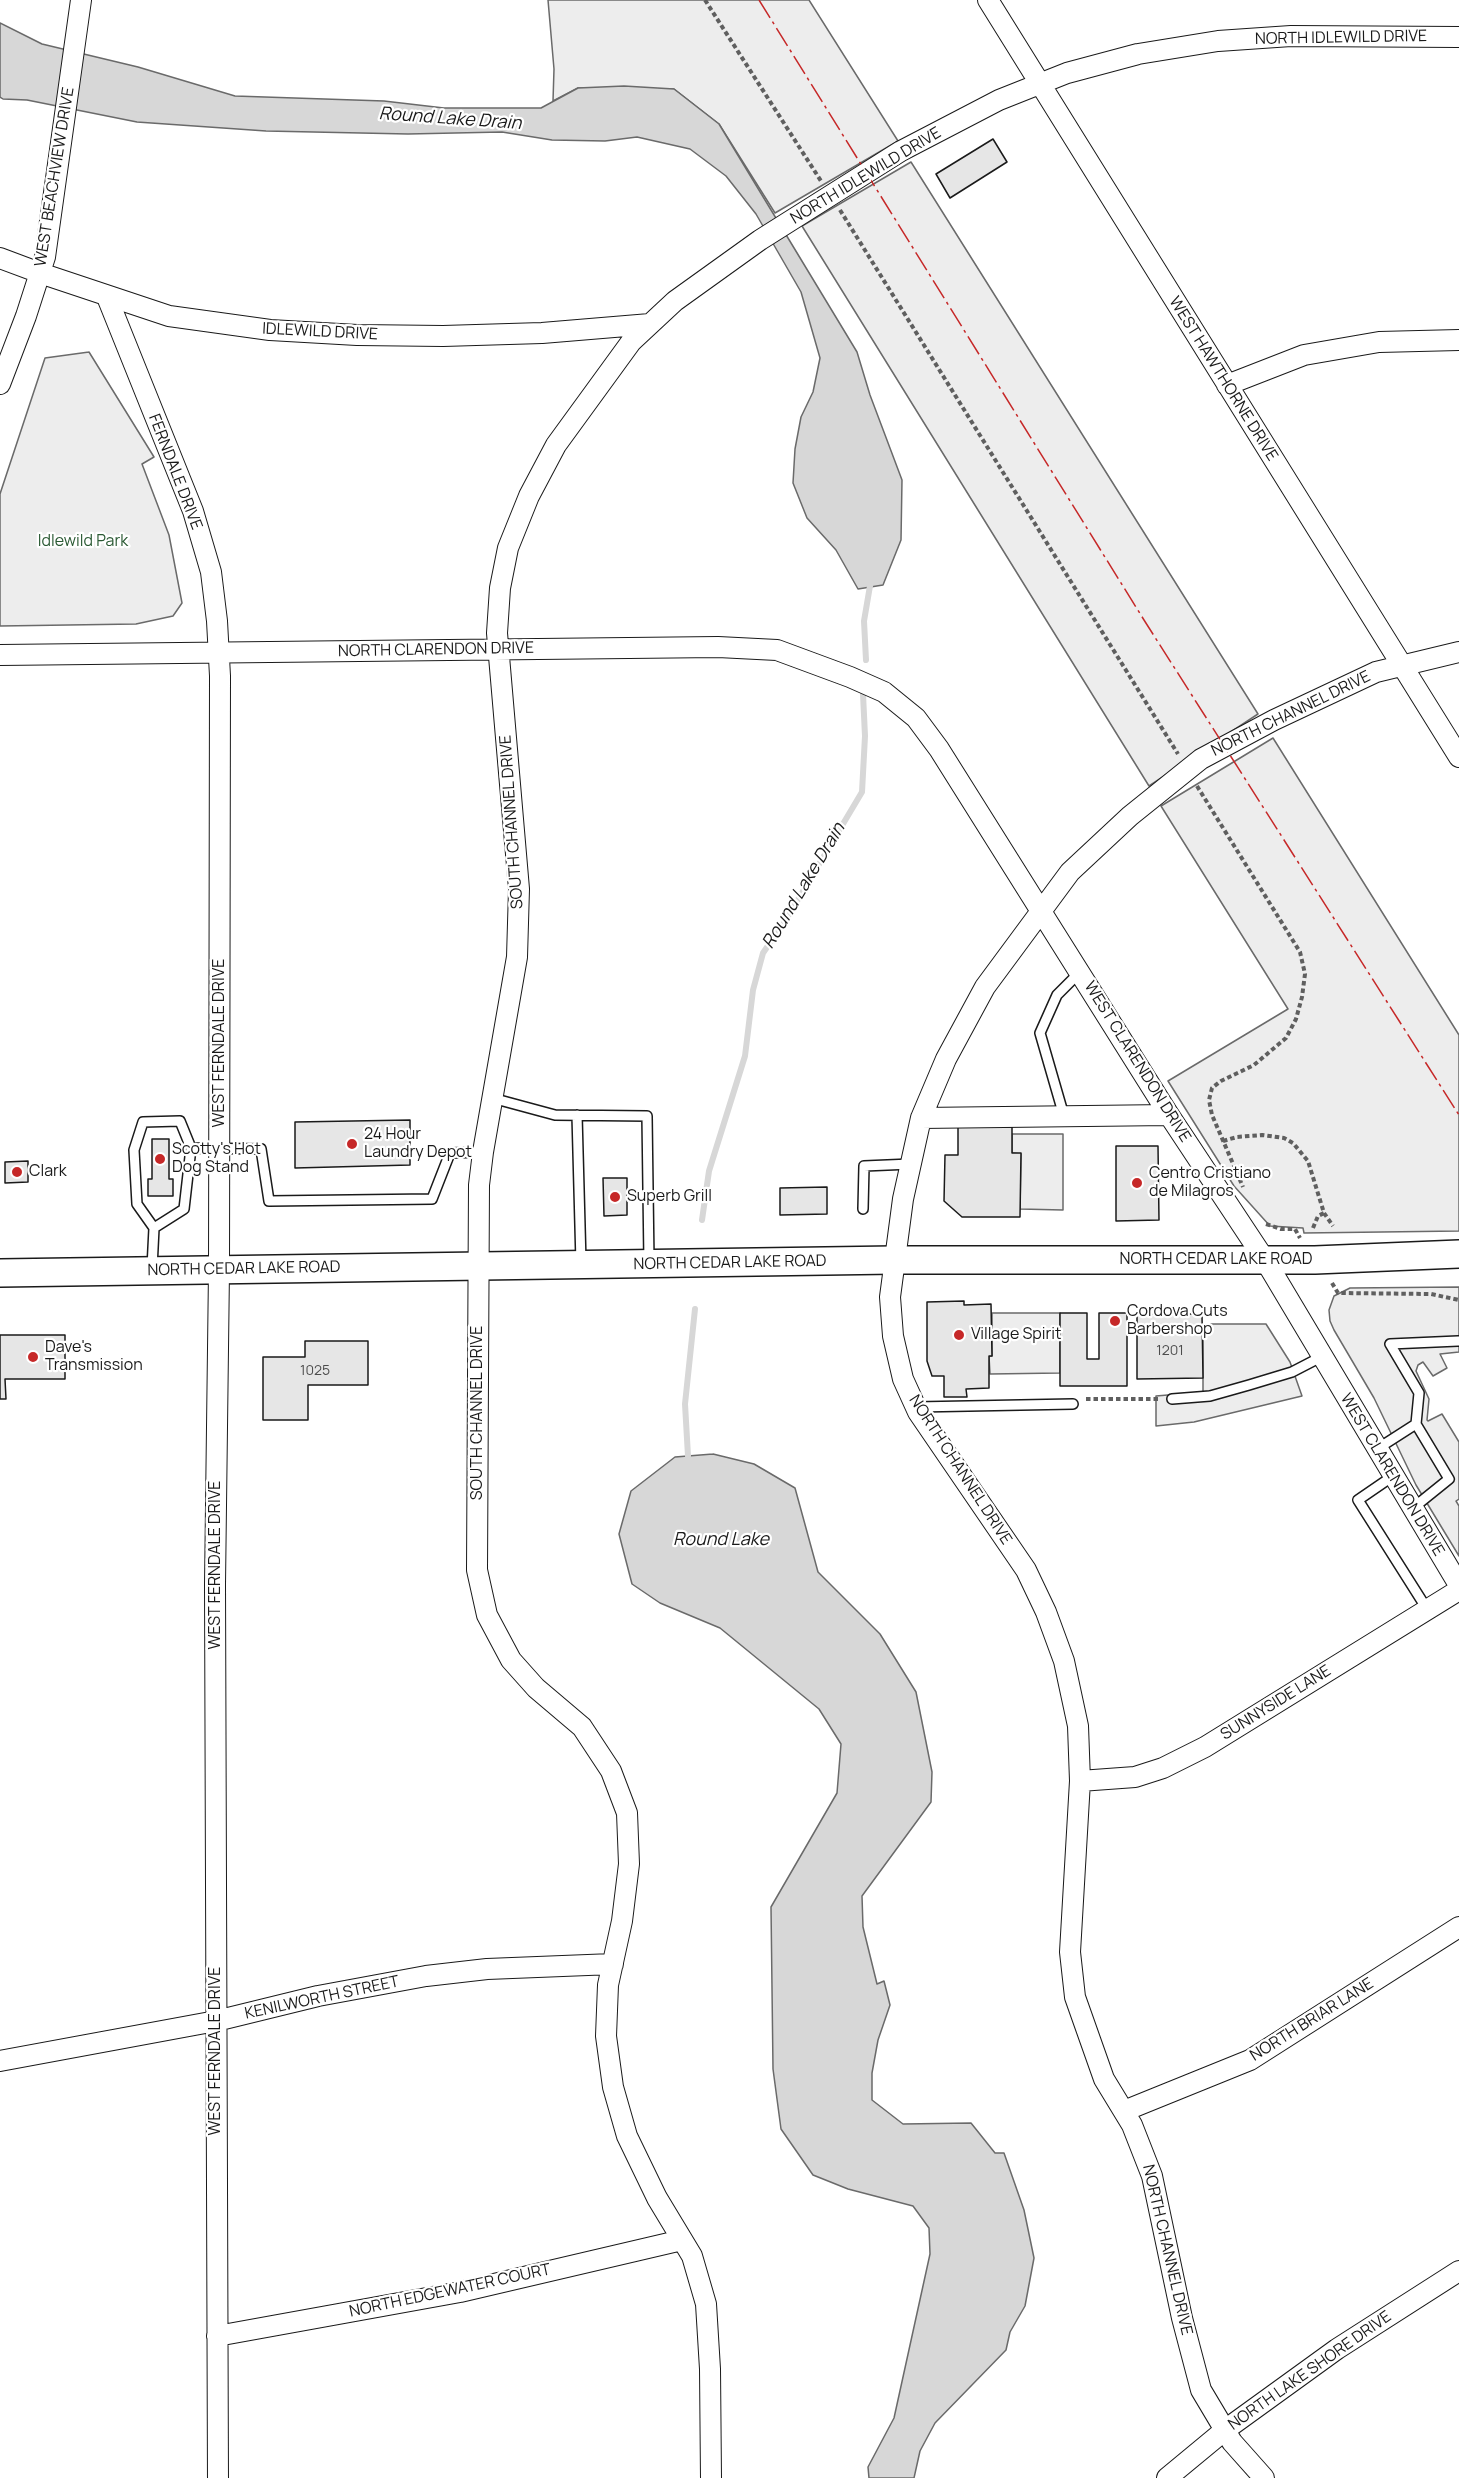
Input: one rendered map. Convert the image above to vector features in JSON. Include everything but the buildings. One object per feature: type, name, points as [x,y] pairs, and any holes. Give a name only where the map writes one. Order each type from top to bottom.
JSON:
[{"type":"main road","name":"NORTH CEDAR LAKE ROAD","points":[[0,1273],[894,1260],[1315,1260],[1459,1254]]},
{"type":"street","name":"WEST BEACHVIEW DRIVE","points":[[0,384],[45,257],[81,0]]},
{"type":"street","name":"WEST HAWTHORNE DRIVE","points":[[988,0],[1459,757]]},
{"type":"street","name":"NORTH IDLEWILD DRIVE","points":[[650,324],[675,301],[760,240],[901,151],[999,100],[1067,73],[1138,54],[1218,41],[1290,36],[1459,37]]},
{"type":"street","name":"IDLEWILD DRIVE","points":[[0,258],[107,297],[169,316],[270,330],[357,335],[443,336],[531,333],[650,324]]},
{"type":"street","name":"FERNDALE DRIVE","points":[[107,297],[193,511],[211,572],[219,653]]},
{"type":"street","name":"SOUTH CHANNEL DRIVE","points":[[650,324],[631,342],[556,445],[529,496],[506,558],[500,588],[498,650],[519,889],[517,957],[479,1185],[477,1570],[487,1615],[511,1660],[536,1688],[582,1727],[611,1771],[627,1813],[628,1864],[622,1921],[608,1985],[606,2036],[613,2087],[627,2136],[657,2198],[692,2256],[706,2304],[710,2369],[711,2478]]},
{"type":"street","points":[[1227,385],[1304,355],[1379,342],[1459,340]]},
{"type":"street","name":"NORTH CLARENDON DRIVE","points":[[0,655],[718,648],[777,650],[865,684]]},
{"type":"street","name":"NORTH CHANNEL DRIVE","points":[[1264,2478],[1232,2442],[1201,2390],[1182,2318],[1152,2176],[1132,2124],[1104,2079],[1075,1997],[1070,1952],[1080,1781],[1078,1726],[1064,1661],[1046,1612],[1026,1570],[916,1407],[903,1379],[893,1336],[890,1297],[903,1199],[921,1118],[946,1059],[985,987],[1070,872],[1130,816],[1201,759],[1274,720],[1376,672],[1459,652]]},
{"type":"street","name":"WEST FERNDALE DRIVE","points":[[218,2478],[215,1584],[220,1150],[219,653]]},
{"type":"street","name":"WEST CLARENDON DRIVE","points":[[865,684],[884,692],[916,718],[939,748],[1169,1115],[1265,1260],[1459,1585]]},
{"type":"street","points":[[921,1118],[1169,1115]]},
{"type":"street","name":"SUNNYSIDE LANE","points":[[1080,1781],[1135,1777],[1163,1768],[1205,1747],[1459,1590]]},
{"type":"street","name":"NORTH BRIAR LANE","points":[[1124,2111],[1250,2060],[1459,1927]]},
{"type":"street","name":"KENILWORTH STREET","points":[[0,2061],[216,2021],[318,1996],[426,1976],[486,1969],[612,1964]]},
{"type":"street","name":"NORTH EDGEWATER COURT","points":[[217,2336],[460,2292],[682,2240]]},
{"type":"street","name":"NORTH LAKE SHORE DRIVE","points":[[1167,2478],[1225,2430],[1337,2349],[1459,2271]]},
{"type":"lane","points":[[1064,1116],[1040,1033],[1058,995],[1080,972]]},
{"type":"lane","points":[[492,1098],[555,1115],[647,1116],[649,1264]]},
{"type":"lane","points":[[578,1115],[581,1265]]},
{"type":"lane","points":[[152,1271],[154,1228],[137,1204],[134,1150],[143,1122],[180,1121],[191,1148],[184,1209],[154,1228]]},
{"type":"lane","points":[[191,1148],[261,1149],[269,1201],[432,1199],[450,1152],[483,1152]]},
{"type":"lane","points":[[863,1209],[864,1166],[911,1164]]},
{"type":"lane","points":[[1413,1508],[1449,1479],[1416,1424],[1419,1393],[1390,1344],[1458,1341]]},
{"type":"lane","points":[[1172,1399],[1210,1396],[1292,1372],[1321,1357]]},
{"type":"lane","points":[[916,1407],[1073,1404]]},
{"type":"lane","points":[[1377,1449],[1416,1424]]},
{"type":"lane","points":[[1393,1476],[1358,1500],[1427,1610]]},
{"type":"path","points":[[705,0],[831,196],[1300,952],[1305,974],[1302,997],[1296,1019],[1286,1038],[1254,1065],[1221,1081],[1212,1088],[1209,1100],[1212,1115],[1245,1192]]},
{"type":"path","points":[[1223,1141],[1237,1137],[1262,1135],[1284,1138],[1293,1143],[1308,1161],[1324,1213],[1333,1226]]},
{"type":"path","points":[[1313,1228],[1318,1216],[1324,1213]]},
{"type":"path","points":[[1260,1218],[1268,1226],[1295,1229],[1338,1293],[1431,1294],[1459,1300]]},
{"type":"path","points":[[1073,1404],[1072,1400],[1172,1399]]},
{"type":"shaded area","points":[[548,0],[809,0],[898,141],[775,213],[719,124],[674,89],[578,88],[553,101],[554,69]]},
{"type":"shaded area","points":[[911,162],[1258,714],[1149,786],[802,226]]},
{"type":"shaded area","name":"Idlewild Park","points":[[89,352],[154,457],[142,464],[169,535],[182,603],[173,616],[136,624],[0,626],[0,494],[45,358]]},
{"type":"shaded area","points":[[1273,738],[1459,1035],[1459,1231],[1304,1233],[1303,1228],[1270,1226],[1234,1186],[1168,1081],[1288,1009],[1161,806]]},
{"type":"shaded area","points":[[1012,1134],[1063,1134],[1063,1210],[1020,1209],[1021,1154],[1012,1153]]},
{"type":"shaded area","points":[[1459,1287],[1459,1352],[1440,1354],[1447,1368],[1433,1376],[1423,1362],[1418,1365],[1416,1371],[1429,1399],[1427,1420],[1442,1414],[1459,1442],[1459,1499],[1456,1501],[1459,1506],[1459,1556],[1416,1485],[1374,1398],[1334,1330],[1329,1310],[1334,1296],[1350,1288]]},
{"type":"shaded area","points":[[992,1313],[1060,1313],[1060,1373],[990,1374]]},
{"type":"shaded area","points":[[1203,1324],[1266,1324],[1290,1362],[1302,1396],[1194,1422],[1156,1426],[1156,1396],[1203,1392]]},
{"type":"water","points":[[0,23],[42,44],[138,67],[235,96],[384,101],[444,108],[541,108],[578,88],[624,86],[674,89],[719,124],[857,352],[870,395],[902,480],[901,540],[883,585],[858,589],[836,550],[807,518],[793,483],[795,449],[801,417],[813,392],[820,358],[801,292],[756,214],[726,176],[690,149],[637,137],[605,141],[552,140],[502,132],[408,134],[266,131],[137,122],[27,100],[3,99],[0,97]]},
{"type":"water","name":"Round Lake","points":[[713,1454],[754,1464],[795,1488],[818,1572],[880,1634],[916,1692],[932,1772],[931,1802],[862,1896],[863,1927],[877,1984],[884,1981],[890,2005],[878,2040],[872,2073],[872,2100],[903,2124],[971,2123],[995,2153],[1004,2153],[1024,2210],[1034,2258],[1025,2306],[1010,2332],[1006,2350],[935,2423],[920,2451],[914,2478],[869,2478],[868,2467],[894,2418],[930,2254],[929,2228],[913,2206],[848,2189],[813,2175],[781,2129],[773,2069],[771,1907],[837,1793],[841,1744],[819,1709],[720,1628],[660,1603],[632,1584],[619,1534],[631,1491],[675,1457]]},
{"type":"waterway","name":"Round Lake Drain","points":[[866,660],[864,621],[871,580]]},
{"type":"waterway","name":"Round Lake Drain","points":[[702,1220],[709,1171],[745,1056],[753,990],[763,953],[787,918],[862,792],[865,736],[863,694]]},
{"type":"waterway","name":"Round Lake Drain","points":[[688,1456],[685,1404],[695,1309]]},
{"type":"power","points":[[759,0],[1144,620],[1459,1115]]},
{"type":"place","name":"24 Hour Laundry Depot","points":[[352,1144]]},
{"type":"place","name":"Scotty's Hot Dog Stand","points":[[160,1159]]},
{"type":"place","name":"Clark","points":[[17,1172]]},
{"type":"place","name":"Centro Cristiano de Milagros","points":[[1137,1183]]},
{"type":"place","name":"Superb Grill","points":[[615,1197]]},
{"type":"place","name":"Cordova Cuts Barbershop","points":[[1115,1321]]},
{"type":"place","name":"Village Spirit","points":[[959,1335]]},
{"type":"place","name":"Dave's Transmission","points":[[33,1357]]}]
